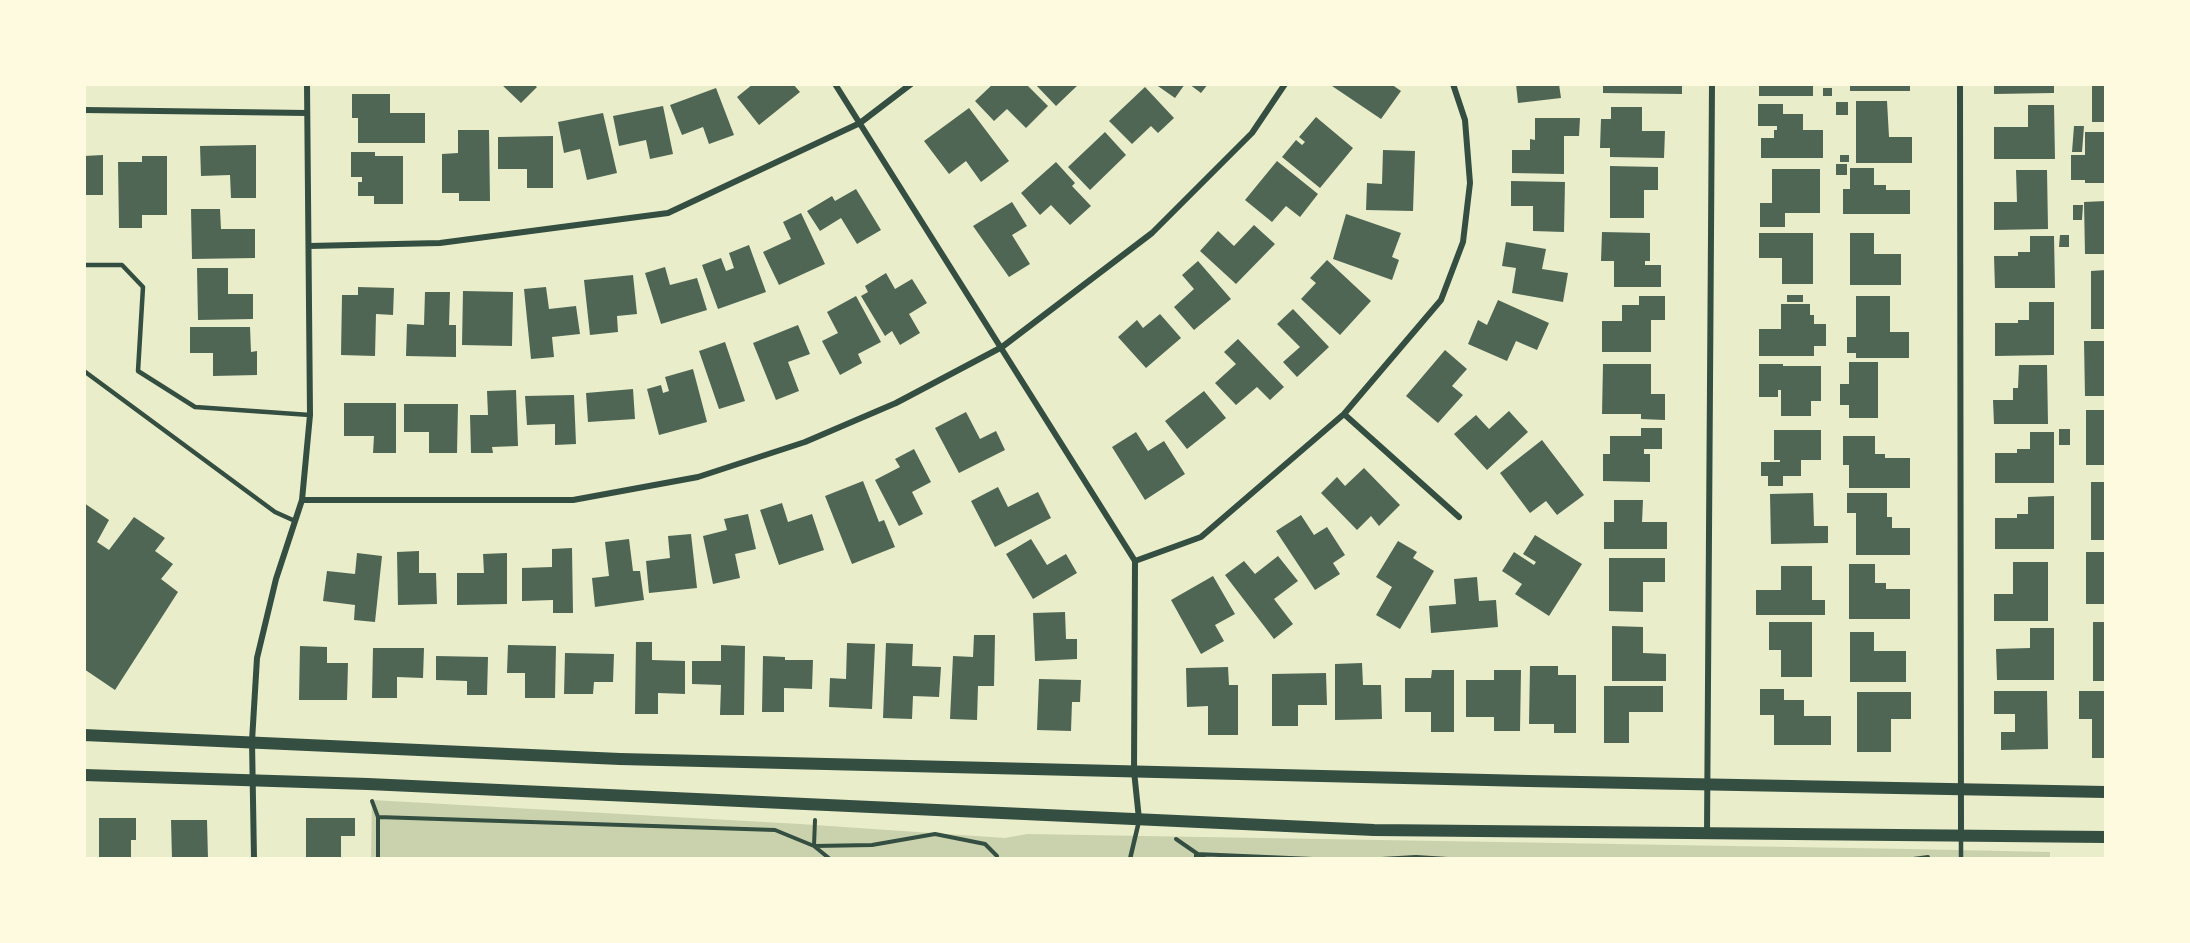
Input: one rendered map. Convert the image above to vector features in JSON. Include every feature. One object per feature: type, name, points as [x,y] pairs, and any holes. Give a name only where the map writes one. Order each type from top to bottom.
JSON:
[{"type":"main road","points":[[84,735],[620,759],[2106,792]]},
{"type":"main road","points":[[84,775],[252,779],[1374,830],[2106,837]]},
{"type":"street","points":[[255,859],[252,741],[257,658],[276,579],[302,500],[310,415],[307,84]]},
{"type":"street","points":[[835,84],[1135,561],[1134,771],[1139,820]]},
{"type":"street","points":[[309,246],[440,243],[668,213],[860,123],[911,84]]},
{"type":"street","points":[[302,500],[573,500],[698,477],[805,442],[896,403],[1002,347],[1152,233],[1252,133],[1285,84]]},
{"type":"street","points":[[1135,561],[1201,537],[1344,414],[1441,300],[1463,242],[1470,183],[1465,120],[1453,84]]},
{"type":"street","points":[[1707,833],[1712,84]]},
{"type":"street","points":[[1960,84],[1961,835]]},
{"type":"street","points":[[84,110],[307,112]]},
{"type":"street","points":[[1344,414],[1459,518]]},
{"type":"lane","points":[[84,265],[122,265],[143,287],[138,371],[195,407],[310,415]]},
{"type":"lane","points":[[84,371],[275,512],[296,522]]},
{"type":"lane","points":[[1130,859],[1139,820]]},
{"type":"lane","points":[[1960,859],[1961,835]]},
{"type":"path","points":[[372,800],[378,817],[378,859]]},
{"type":"path","points":[[378,817],[775,830],[814,846],[830,859]]},
{"type":"path","points":[[814,819],[814,846]]},
{"type":"path","points":[[814,846],[872,845],[935,834],[986,844],[997,859]]},
{"type":"path","points":[[1176,839],[1196,857],[1205,859]]},
{"type":"path","points":[[1196,857],[1313,859]]},
{"type":"path","points":[[1381,859],[1416,857],[1448,859]]},
{"type":"path","points":[[1913,859],[1928,857],[1928,859]]},
{"type":"path","points":[[1734,859],[1746,859]]},
{"type":"green space","points":[[372,800],[1005,838],[1027,834],[1909,849],[2050,852],[2050,859],[371,859]]},
{"type":"building","points":[[501,84],[533,84],[537,87],[521,103]]},
{"type":"building","points":[[753,84],[793,84],[800,92],[759,125],[737,97]]},
{"type":"building","points":[[993,84],[1026,84],[1048,106],[1026,128],[1007,109],[994,121],[975,101]]},
{"type":"building","points":[[1035,84],[1079,84],[1056,106]]},
{"type":"building","points":[[1155,84],[1185,84],[1175,98]]},
{"type":"building","points":[[1189,84],[1208,84],[1201,93]]},
{"type":"building","points":[[1329,84],[1391,84],[1401,91],[1381,119]]},
{"type":"building","points":[[1516,84],[1559,84],[1561,98],[1518,103]]},
{"type":"building","points":[[1603,84],[1682,84],[1682,94],[1603,93]]},
{"type":"building","points":[[1759,84],[1813,84],[1813,96],[1759,96]]},
{"type":"building","points":[[1850,84],[1910,84],[1910,91],[1850,91]]},
{"type":"building","points":[[1994,84],[2054,84],[2054,93],[1994,94]]},
{"type":"building","points":[[2092,84],[2106,84],[2106,122],[2092,122]]},
{"type":"building","points":[[1145,87],[1174,118],[1158,133],[1151,126],[1132,144],[1109,121]]},
{"type":"building","points":[[716,88],[734,135],[709,144],[703,127],[682,135],[670,105]]},
{"type":"building","points":[[1823,88],[1832,88],[1832,96],[1823,96]]},
{"type":"building","points":[[352,94],[390,94],[390,113],[425,113],[425,143],[358,143],[358,118],[352,118]]},
{"type":"building","points":[[1856,101],[1887,101],[1889,137],[1912,137],[1912,163],[1856,163]]},
{"type":"building","points":[[1836,102],[1848,102],[1848,115],[1836,115]]},
{"type":"building","points":[[1758,104],[1783,104],[1783,114],[1803,114],[1803,130],[1823,130],[1823,158],[1761,158],[1761,138],[1774,138],[1774,130],[1777,130],[1777,126],[1758,126]]},
{"type":"building","points":[[2028,105],[2054,105],[2055,159],[1994,159],[1994,127],[2028,127]]},
{"type":"building","points":[[663,106],[673,154],[650,159],[646,140],[619,146],[613,116]]},
{"type":"building","points":[[1611,107],[1642,107],[1642,131],[1665,131],[1664,158],[1610,157],[1610,148],[1600,148],[1601,119],[1611,119]]},
{"type":"building","points":[[969,108],[1009,161],[981,182],[966,161],[949,174],[924,141]]},
{"type":"building","points":[[603,113],[617,173],[587,180],[580,149],[564,153],[558,122]]},
{"type":"building","points":[[1316,117],[1353,148],[1320,188],[1282,157],[1296,140],[1302,145],[1305,142],[1299,137]]},
{"type":"building","points":[[1535,118],[1580,118],[1579,136],[1564,136],[1564,174],[1512,173],[1512,150],[1530,150],[1530,139],[1535,140]]},
{"type":"building","points":[[2074,126],[2084,126],[2082,152],[2072,152]]},
{"type":"building","points":[[458,130],[489,130],[490,201],[459,201],[459,193],[442,193],[442,154],[458,153]]},
{"type":"building","points":[[1105,132],[1126,155],[1090,190],[1068,167]]},
{"type":"building","points":[[2085,132],[2106,132],[2106,183],[2071,180],[2071,155],[2085,155]]},
{"type":"building","points":[[553,136],[553,188],[527,188],[527,169],[498,169],[498,137]]},
{"type":"building","points":[[256,145],[256,198],[231,198],[230,175],[201,176],[200,146]]},
{"type":"building","points":[[1383,150],[1415,151],[1413,211],[1366,210],[1367,183],[1382,184]]},
{"type":"building","points":[[351,152],[375,152],[375,156],[403,156],[403,204],[374,204],[374,196],[358,196],[358,182],[362,182],[362,177],[351,177]]},
{"type":"building","points":[[103,155],[103,195],[84,195],[84,156]]},
{"type":"building","points":[[1840,155],[1849,155],[1849,162],[1840,162]]},
{"type":"building","points":[[142,156],[167,156],[167,215],[142,215],[142,228],[119,228],[118,162],[142,162]]},
{"type":"building","points":[[1277,161],[1318,194],[1300,217],[1286,206],[1272,222],[1245,200]]},
{"type":"building","points":[[1056,162],[1075,183],[1072,186],[1091,206],[1070,225],[1051,205],[1040,215],[1021,193]]},
{"type":"building","points":[[1836,164],[1847,164],[1847,175],[1836,175]]},
{"type":"building","points":[[1610,166],[1658,167],[1658,190],[1644,190],[1644,218],[1610,218]]},
{"type":"building","points":[[1850,168],[1874,168],[1874,185],[1886,185],[1886,190],[1910,190],[1910,214],[1843,214],[1843,189],[1850,189]]},
{"type":"building","points":[[1772,169],[1820,169],[1820,213],[1785,213],[1785,227],[1760,227],[1760,203],[1772,203]]},
{"type":"building","points":[[2016,170],[2047,170],[2048,229],[1994,230],[1994,202],[2017,202]]},
{"type":"building","points":[[1511,181],[1565,182],[1564,232],[1533,231],[1533,206],[1511,206]]},
{"type":"building","points":[[856,189],[881,230],[857,244],[841,218],[820,231],[807,211],[832,196],[835,201]]},
{"type":"building","points":[[2106,201],[2106,254],[2085,254],[2084,202]]},
{"type":"building","points":[[1012,202],[1027,226],[1012,235],[1030,264],[1009,277],[973,226]]},
{"type":"building","points":[[2073,205],[2083,205],[2082,220],[2073,220]]},
{"type":"building","points":[[191,209],[220,209],[221,229],[255,229],[255,258],[192,259]]},
{"type":"building","points":[[801,213],[825,264],[779,285],[763,252],[791,239],[783,222]]},
{"type":"building","points":[[1346,214],[1401,233],[1392,257],[1399,260],[1392,280],[1333,259]]},
{"type":"building","points":[[1254,225],[1275,244],[1236,284],[1200,251],[1218,231],[1234,246]]},
{"type":"building","points":[[1602,232],[1650,233],[1650,261],[1645,261],[1645,265],[1661,265],[1661,287],[1614,287],[1614,261],[1601,261]]},
{"type":"building","points":[[1759,233],[1813,233],[1813,284],[1782,284],[1782,258],[1759,258]]},
{"type":"building","points":[[1850,233],[1874,233],[1874,254],[1901,254],[1901,285],[1850,285]]},
{"type":"building","points":[[2060,235],[2069,235],[2069,247],[2059,247]]},
{"type":"building","points":[[2030,236],[2054,236],[2055,288],[1995,288],[1994,256],[2018,256],[2018,252],[2030,252]]},
{"type":"building","points":[[1506,242],[1546,249],[1542,269],[1568,273],[1563,302],[1512,293],[1516,268],[1502,266]]},
{"type":"building","points":[[749,245],[766,292],[718,309],[702,265],[721,258],[726,271],[734,268],[729,253]]},
{"type":"building","points":[[1327,260],[1371,301],[1340,335],[1301,299],[1316,283],[1310,278]]},
{"type":"building","points":[[1198,261],[1231,299],[1194,330],[1174,307],[1194,289],[1182,275]]},
{"type":"building","points":[[665,267],[670,285],[697,278],[707,310],[661,324],[645,273]]},
{"type":"building","points":[[197,268],[228,268],[228,294],[253,294],[253,319],[198,320]]},
{"type":"building","points":[[2106,270],[2106,329],[2091,329],[2091,271]]},
{"type":"building","points":[[886,273],[895,289],[912,279],[927,303],[909,314],[920,333],[900,345],[892,331],[885,336],[861,296],[868,292],[865,286]]},
{"type":"building","points":[[633,275],[637,314],[617,316],[618,332],[590,335],[584,280]]},
{"type":"building","points":[[358,287],[394,288],[393,315],[376,314],[375,356],[341,355],[342,295],[358,295]]},
{"type":"building","points":[[546,287],[549,309],[576,306],[580,334],[552,337],[554,357],[531,359],[524,289]]},
{"type":"building","points":[[463,291],[513,292],[512,346],[462,345]]},
{"type":"building","points":[[425,292],[450,292],[449,325],[456,325],[456,357],[406,356],[407,324],[424,325]]},
{"type":"building","points":[[1787,295],[1803,295],[1803,302],[1787,302]]},
{"type":"building","points":[[856,296],[881,342],[858,354],[862,363],[840,375],[822,341],[838,333],[827,312]]},
{"type":"building","points":[[1639,296],[1665,296],[1665,320],[1651,320],[1651,352],[1602,352],[1602,321],[1622,321],[1622,305],[1639,305]]},
{"type":"building","points":[[1856,296],[1890,296],[1890,332],[1909,332],[1909,358],[1856,358],[1856,353],[1847,353],[1847,337],[1856,337]]},
{"type":"building","points":[[1498,300],[1549,323],[1537,350],[1516,341],[1507,361],[1468,344],[1478,320],[1487,325]]},
{"type":"building","points":[[2029,302],[2054,302],[2054,355],[1995,356],[1995,323],[2018,323],[2018,320],[2029,320]]},
{"type":"building","points":[[1781,304],[1810,304],[1810,315],[1814,315],[1814,324],[1826,324],[1826,346],[1814,346],[1814,356],[1759,356],[1759,329],[1781,329]]},
{"type":"building","points":[[1293,309],[1329,347],[1297,377],[1283,362],[1300,347],[1277,324]]},
{"type":"building","points":[[1160,314],[1181,338],[1146,368],[1118,337],[1137,320],[1143,328]]},
{"type":"building","points":[[798,325],[810,354],[788,362],[799,391],[776,400],[753,343]]},
{"type":"building","points":[[190,327],[250,327],[251,352],[257,351],[257,375],[213,376],[213,353],[190,353]]},
{"type":"building","points":[[1238,339],[1284,387],[1270,400],[1257,387],[1236,405],[1215,383],[1236,364],[1224,352]]},
{"type":"building","points":[[2084,341],[2106,341],[2106,396],[2085,396]]},
{"type":"building","points":[[725,342],[745,401],[719,409],[699,351]]},
{"type":"building","points":[[1445,350],[1467,369],[1452,386],[1463,395],[1438,423],[1406,396]]},
{"type":"building","points":[[1849,362],[1878,362],[1878,418],[1849,418],[1849,405],[1840,405],[1840,384],[1849,384]]},
{"type":"building","points":[[1603,364],[1651,364],[1651,394],[1665,394],[1665,420],[1641,419],[1641,414],[1602,414]]},
{"type":"building","points":[[1759,364],[1821,366],[1821,401],[1811,401],[1811,416],[1781,416],[1781,390],[1778,390],[1778,397],[1759,397]]},
{"type":"building","points":[[2019,365],[2047,365],[2048,424],[1994,424],[1993,400],[2013,400],[2013,388],[2018,388]]},
{"type":"building","points":[[693,369],[707,422],[659,435],[647,389],[661,385],[663,393],[669,391],[665,377]]},
{"type":"building","points":[[633,389],[635,419],[588,422],[586,393]]},
{"type":"building","points":[[516,390],[518,446],[492,447],[493,453],[471,453],[470,415],[488,415],[487,391]]},
{"type":"building","points":[[1204,391],[1226,418],[1187,449],[1165,421]]},
{"type":"building","points":[[574,395],[576,444],[555,445],[555,424],[527,425],[525,396]]},
{"type":"building","points":[[344,403],[396,403],[396,453],[373,453],[374,436],[344,436]]},
{"type":"building","points":[[404,404],[458,404],[457,453],[429,453],[429,432],[404,432]]},
{"type":"building","points":[[2086,410],[2106,410],[2106,465],[2086,465]]},
{"type":"building","points":[[1509,411],[1528,432],[1487,470],[1454,434],[1476,415],[1489,429]]},
{"type":"building","points":[[966,412],[980,439],[996,431],[1005,450],[959,473],[935,428]]},
{"type":"building","points":[[1641,428],[1662,428],[1662,449],[1644,449],[1644,454],[1650,454],[1650,482],[1603,481],[1603,454],[1610,454],[1610,436],[1641,436]]},
{"type":"building","points":[[2059,429],[2070,429],[2070,445],[2059,445]]},
{"type":"building","points":[[1774,430],[1821,430],[1821,460],[1801,460],[1801,476],[1783,476],[1783,486],[1768,486],[1768,476],[1761,476],[1761,462],[1780,462],[1780,460],[1774,460]]},
{"type":"building","points":[[1136,432],[1148,451],[1164,441],[1185,474],[1145,500],[1112,447]]},
{"type":"building","points":[[2030,432],[2054,432],[2054,483],[1995,483],[1995,453],[2017,453],[2017,449],[2030,449]]},
{"type":"building","points":[[1843,436],[1875,436],[1875,454],[1885,454],[1885,458],[1910,458],[1910,488],[1849,488],[1849,465],[1843,465]]},
{"type":"building","points":[[1542,440],[1584,495],[1557,515],[1546,501],[1530,513],[1500,473]]},
{"type":"building","points":[[914,449],[931,482],[912,492],[923,514],[899,526],[875,480],[900,467],[895,459]]},
{"type":"building","points":[[1364,468],[1400,505],[1379,526],[1371,516],[1357,530],[1321,493],[1337,477],[1345,486]]},
{"type":"building","points":[[863,481],[879,522],[884,520],[895,547],[852,564],[825,496]]},
{"type":"building","points":[[2091,482],[2106,482],[2106,540],[2091,540]]},
{"type":"building","points":[[998,487],[1008,507],[1038,492],[1051,518],[995,547],[971,501]]},
{"type":"building","points":[[1813,493],[1814,526],[1828,526],[1828,543],[1771,544],[1770,494]]},
{"type":"building","points":[[1847,493],[1887,493],[1887,517],[1892,517],[1892,528],[1910,528],[1910,555],[1856,555],[1856,513],[1847,513]]},
{"type":"building","points":[[2054,496],[2054,549],[1995,549],[1995,518],[2017,518],[2017,514],[2028,514],[2028,497]]},
{"type":"building","points":[[1614,500],[1643,500],[1642,522],[1667,522],[1667,549],[1604,549],[1604,522],[1614,522]]},
{"type":"building","points":[[84,503],[109,520],[97,542],[109,550],[134,517],[165,538],[155,551],[173,564],[161,579],[178,592],[115,690],[84,669]]},
{"type":"building","points":[[782,503],[788,522],[812,514],[824,550],[779,565],[760,510]]},
{"type":"building","points":[[748,514],[756,549],[735,554],[740,578],[713,584],[703,536],[727,530],[724,519]]},
{"type":"building","points":[[1301,515],[1314,535],[1327,527],[1345,555],[1333,563],[1340,574],[1315,590],[1276,531]]},
{"type":"building","points":[[691,534],[697,588],[649,593],[646,561],[670,558],[668,536]]},
{"type":"building","points":[[1535,535],[1582,564],[1549,616],[1515,594],[1522,584],[1502,571],[1514,552],[1534,565],[1536,562],[1523,554]]},
{"type":"building","points":[[629,539],[633,571],[640,571],[644,600],[595,607],[592,578],[609,576],[605,542]]},
{"type":"building","points":[[1031,539],[1047,565],[1066,554],[1077,573],[1033,599],[1006,554]]},
{"type":"building","points":[[1398,541],[1417,552],[1413,558],[1434,571],[1400,629],[1376,615],[1392,587],[1376,577]]},
{"type":"building","points":[[572,548],[573,613],[553,613],[553,600],[522,601],[522,568],[552,567],[552,549]]},
{"type":"building","points":[[419,551],[419,573],[436,573],[437,604],[398,605],[397,552]]},
{"type":"building","points":[[2086,552],[2106,552],[2106,604],[2086,604]]},
{"type":"building","points":[[357,553],[382,556],[375,622],[354,620],[355,605],[323,601],[327,571],[355,574]]},
{"type":"building","points":[[507,553],[507,604],[457,605],[457,573],[484,573],[483,554]]},
{"type":"building","points":[[1278,556],[1298,581],[1274,599],[1293,624],[1274,639],[1225,575],[1244,561],[1255,574]]},
{"type":"building","points":[[1609,558],[1665,558],[1665,582],[1643,582],[1643,612],[1609,611]]},
{"type":"building","points":[[2013,562],[2048,562],[2048,621],[1994,621],[1994,594],[2013,594]]},
{"type":"building","points":[[1849,564],[1875,564],[1875,583],[1886,583],[1886,589],[1910,589],[1910,619],[1849,619]]},
{"type":"building","points":[[1781,566],[1812,566],[1812,600],[1825,600],[1825,615],[1756,615],[1756,590],[1781,590]]},
{"type":"building","points":[[1213,576],[1235,614],[1215,625],[1224,641],[1201,654],[1171,600]]},
{"type":"building","points":[[1477,577],[1479,601],[1496,600],[1498,627],[1431,633],[1429,606],[1456,604],[1454,579]]},
{"type":"building","points":[[1065,612],[1066,639],[1077,639],[1077,659],[1035,661],[1033,613]]},
{"type":"building","points":[[1769,622],[1812,622],[1812,677],[1781,677],[1781,650],[1769,650]]},
{"type":"building","points":[[2093,622],[2106,622],[2106,681],[2093,681]]},
{"type":"building","points":[[1612,626],[1643,627],[1643,653],[1666,654],[1666,681],[1612,681]]},
{"type":"building","points":[[2030,628],[2054,628],[2054,680],[1997,680],[1996,649],[2030,648]]},
{"type":"building","points":[[1850,632],[1874,632],[1874,651],[1906,651],[1906,682],[1850,682]]},
{"type":"building","points":[[974,635],[995,635],[994,686],[978,686],[977,720],[950,719],[953,656],[973,657]]},
{"type":"building","points":[[636,642],[652,642],[652,660],[685,661],[685,694],[658,693],[658,714],[635,714]]},
{"type":"building","points":[[847,643],[875,644],[872,709],[829,707],[830,678],[846,679]]},
{"type":"building","points":[[886,643],[913,644],[912,666],[941,667],[939,697],[913,696],[912,719],[883,718]]},
{"type":"building","points":[[508,645],[556,646],[555,698],[525,698],[525,673],[507,673]]},
{"type":"building","points":[[721,645],[745,646],[744,715],[720,715],[721,685],[692,684],[692,661],[721,661]]},
{"type":"building","points":[[300,646],[327,647],[327,663],[348,663],[347,700],[299,700]]},
{"type":"building","points":[[373,648],[424,648],[423,678],[397,677],[397,698],[372,698]]},
{"type":"building","points":[[565,653],[614,654],[613,682],[594,682],[593,694],[564,694]]},
{"type":"building","points":[[436,656],[488,657],[487,695],[467,695],[467,681],[436,680]]},
{"type":"building","points":[[763,656],[785,657],[785,660],[813,660],[812,689],[784,688],[784,712],[762,712]]},
{"type":"building","points":[[1362,663],[1363,685],[1381,685],[1382,719],[1335,720],[1335,664]]},
{"type":"building","points":[[1530,666],[1558,666],[1558,675],[1576,675],[1576,733],[1554,733],[1554,724],[1529,724]]},
{"type":"building","points":[[1228,667],[1229,685],[1238,685],[1238,735],[1208,735],[1208,706],[1187,707],[1186,668]]},
{"type":"building","points":[[1432,670],[1454,670],[1454,732],[1431,732],[1431,712],[1405,712],[1405,678],[1431,678]]},
{"type":"building","points":[[1494,670],[1521,670],[1520,731],[1494,731],[1494,717],[1466,717],[1466,680],[1494,680]]},
{"type":"building","points":[[1326,673],[1327,705],[1298,705],[1298,726],[1272,726],[1272,674]]},
{"type":"building","points":[[1039,679],[1081,680],[1080,702],[1072,702],[1071,731],[1037,730]]},
{"type":"building","points":[[1604,686],[1663,686],[1663,712],[1629,712],[1629,743],[1604,743]]},
{"type":"building","points":[[1760,689],[1784,689],[1784,700],[1804,700],[1804,716],[1831,716],[1831,745],[1774,745],[1774,715],[1760,715]]},
{"type":"building","points":[[1994,691],[2047,691],[2048,749],[2001,750],[2001,732],[2015,732],[2015,714],[1994,714]]},
{"type":"building","points":[[2079,691],[2106,691],[2106,758],[2092,758],[2092,719],[2079,719]]},
{"type":"building","points":[[1857,692],[1911,692],[1911,719],[1891,719],[1891,752],[1857,752]]},
{"type":"building","points":[[99,818],[136,818],[136,840],[131,840],[131,859],[99,859]]},
{"type":"building","points":[[306,818],[355,818],[355,836],[341,836],[341,859],[306,859]]},
{"type":"building","points":[[171,820],[207,820],[208,859],[172,859]]}]
